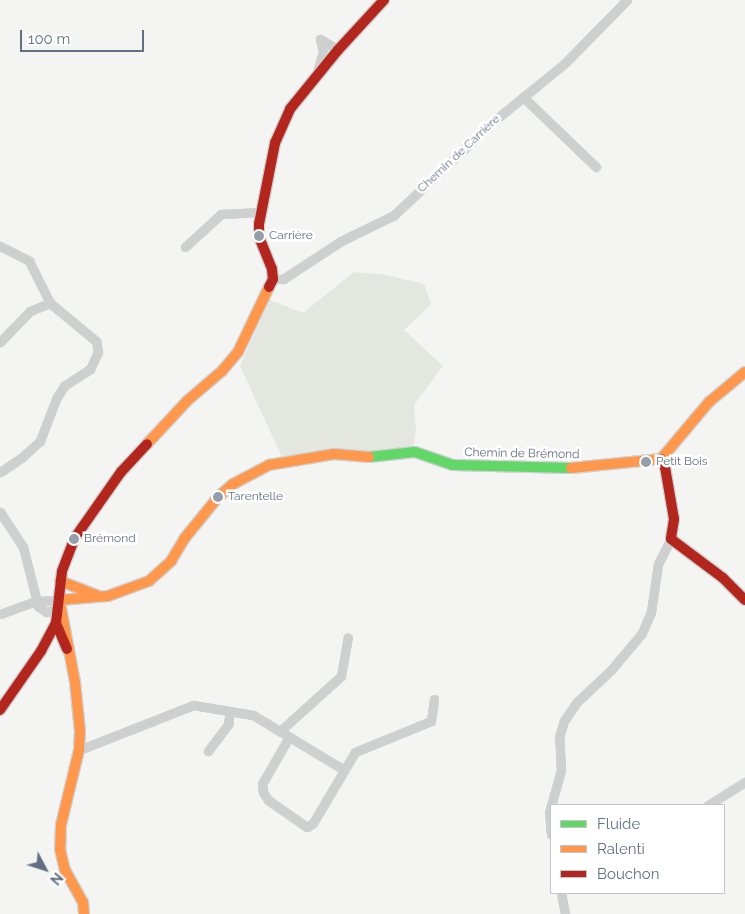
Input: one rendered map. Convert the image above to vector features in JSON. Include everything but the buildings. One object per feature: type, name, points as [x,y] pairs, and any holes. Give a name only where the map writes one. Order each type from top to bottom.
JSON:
[{"type":"street","points":[[84,914],[83,902],[65,870],[59,837],[79,750],[78,705],[67,649],[60,629],[60,581],[74,539],[105,493],[121,472],[187,401],[222,371],[245,338],[273,279],[272,269],[259,236],[260,212],[275,143],[290,109],[314,77],[384,0]]},
{"type":"street","name":"Chemin de Carrière","points":[[273,279],[283,279],[340,241],[394,215],[495,120],[564,64],[627,0]]},
{"type":"street","points":[[314,77],[323,58],[323,45],[320,39],[338,50]]},
{"type":"street","points":[[523,97],[596,166]]},
{"type":"street","points":[[185,247],[221,214],[260,212]]},
{"type":"street","points":[[0,246],[29,261],[50,303],[96,341],[98,352],[90,369],[64,386],[56,399],[40,441],[21,458],[0,472]]},
{"type":"street","points":[[0,342],[30,311],[50,303]]},
{"type":"street","points":[[552,804],[561,770],[559,737],[564,721],[577,702],[611,670],[642,633],[651,612],[658,564],[671,539],[674,518],[665,467],[661,459],[708,402],[745,372]]},
{"type":"street","name":"Chemin de Brémond","points":[[59,605],[108,596],[149,582],[164,570],[184,539],[218,497],[233,484],[268,465],[334,454],[372,457],[415,452],[453,465],[556,468],[627,465],[661,459]]},
{"type":"street","points":[[0,512],[23,547],[36,601],[46,612],[59,605]]},
{"type":"street","points":[[671,539],[724,578],[745,600]]},
{"type":"street","points":[[60,581],[87,592],[108,596]]},
{"type":"street","points":[[0,614],[36,601],[59,605]]},
{"type":"street","points":[[0,710],[41,651],[60,629]]},
{"type":"street","points":[[280,731],[341,676],[348,638]]},
{"type":"street","points":[[289,737],[262,784],[263,792],[268,800],[308,827],[313,823],[355,752],[431,721],[434,699]]},
{"type":"street","points":[[79,750],[193,706],[253,715],[344,770]]},
{"type":"street","points":[[208,751],[228,724],[230,712]]},
{"type":"street","points":[[710,804],[745,782]]},
{"type":"street","points":[[550,809],[550,824]]},
{"type":"street","points":[[562,894],[565,914]]},
{"type":"shaded area","points":[[354,272],[387,275],[424,284],[431,304],[404,330],[443,366],[414,405],[416,430],[413,450],[283,459],[240,366],[270,300],[303,313]]},
{"type":"traffic: fast","points":[[369,457],[415,452],[453,465],[571,468]]},
{"type":"traffic: slow","points":[[147,444],[187,401],[222,371],[238,352],[269,287]]},
{"type":"traffic: slow","points":[[571,468],[661,459],[709,402],[745,372]]},
{"type":"traffic: slow","points":[[59,600],[108,596],[149,581],[171,561],[184,539],[218,497],[233,484],[269,465],[334,454],[369,457]]},
{"type":"traffic: slow","points":[[60,581],[97,595]]},
{"type":"traffic: slow","points":[[61,608],[75,682],[80,731],[79,750],[61,825],[60,849],[65,870],[83,902],[84,914]]},
{"type":"traffic: jam","points":[[269,287],[273,279],[272,269],[259,236],[259,224],[275,143],[290,109],[338,50],[384,0]]},
{"type":"traffic: jam","points":[[67,649],[56,623],[62,571],[74,539],[121,472],[147,444]]},
{"type":"traffic: jam","points":[[661,459],[665,467],[674,519],[671,539],[723,578],[745,600]]},
{"type":"traffic: jam","points":[[0,710],[41,651],[56,623]]},
{"type":"place","name":"Carrière","points":[[259,236]]},
{"type":"place","name":"Petit Bois","points":[[646,462]]},
{"type":"place","name":"Tarentelle","points":[[218,497]]},
{"type":"place","name":"Brémond","points":[[74,539]]}]
